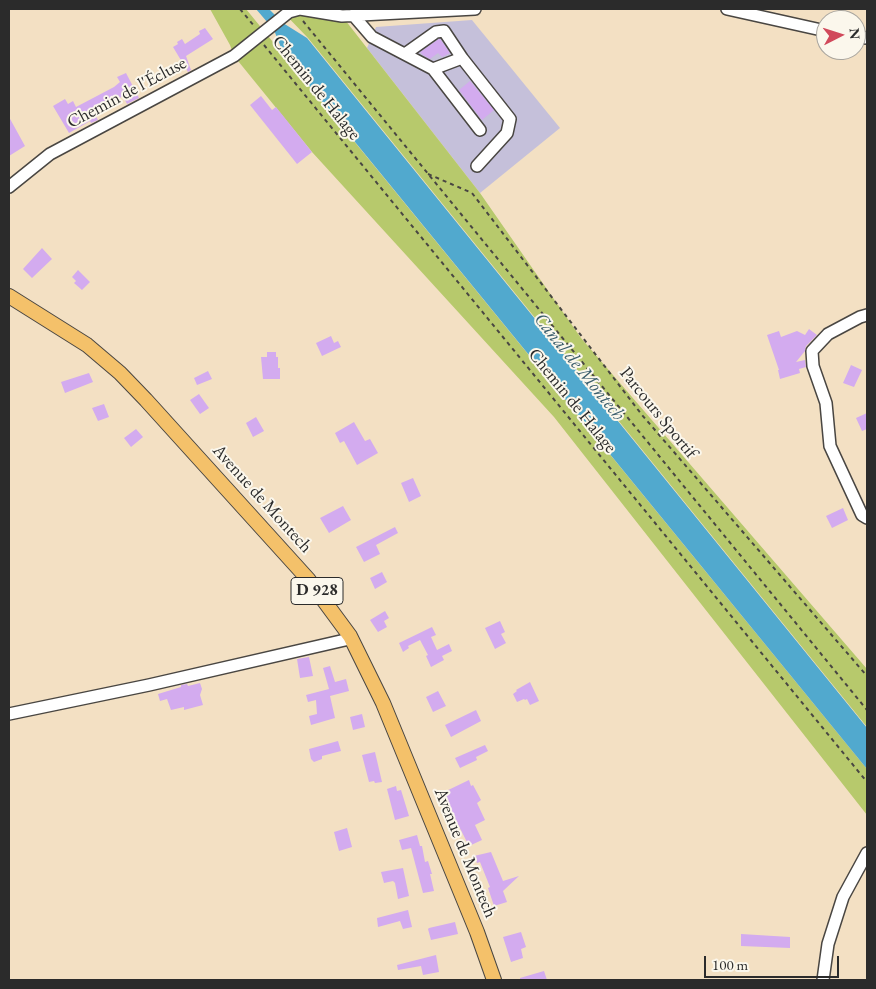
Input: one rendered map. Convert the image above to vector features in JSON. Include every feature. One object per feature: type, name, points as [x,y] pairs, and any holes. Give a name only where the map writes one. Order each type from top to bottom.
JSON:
[{"type":"main road","name":"Avenue de Montech","points":[[9,296],[87,345],[126,380],[308,579],[350,636],[383,703],[477,932],[494,980]]},
{"type":"street","name":"Chemin de l'Écluse","points":[[9,187],[50,154],[234,56],[286,14],[300,9]]},
{"type":"street","points":[[300,9],[342,16],[475,9]]},
{"type":"street","points":[[728,9],[816,29]]},
{"type":"street","points":[[353,15],[372,37],[432,69],[480,130]]},
{"type":"street","points":[[405,54],[436,32],[444,31],[462,58],[510,119],[506,133],[477,166]]},
{"type":"street","points":[[432,69],[462,58]]},
{"type":"street","points":[[867,315],[828,334],[812,351],[813,366],[826,403],[830,446],[862,515],[867,518]]},
{"type":"street","points":[[9,714],[177,679],[345,640],[350,636]]},
{"type":"street","points":[[823,980],[828,944],[844,898],[867,853]]},
{"type":"path","name":"Chemin de Halage","points":[[240,9],[261,34],[262,42],[867,782]]},
{"type":"path","name":"Chemin de Halage","points":[[300,9],[300,16],[310,32],[867,710]]},
{"type":"path","name":"Parcours Sportif","points":[[427,174],[472,194],[642,415],[867,676]]},
{"type":"shaded area","points":[[472,20],[560,128],[480,193],[367,48],[376,27]]},
{"type":"green space","points":[[210,9],[246,9],[867,769],[867,815],[554,417],[312,152],[234,56]]},
{"type":"green space","points":[[280,9],[300,9],[342,16],[480,193],[581,338],[867,669],[867,727],[308,38]]},
{"type":"water","points":[[256,9],[269,9],[283,23],[307,38],[867,728],[867,769],[284,55],[274,30]]},
{"type":"building","points":[[205,28],[213,39],[186,56],[191,70],[188,72],[173,47],[182,39],[185,44],[200,34],[199,31]]},
{"type":"building","points":[[439,39],[450,53],[442,57],[438,53],[430,59],[420,52]]},
{"type":"building","points":[[126,73],[139,98],[127,104],[123,96],[94,113],[98,120],[91,123],[90,121],[69,133],[53,106],[65,99],[68,104],[73,101],[76,107],[114,87],[120,82],[117,77]]},
{"type":"building","points":[[470,81],[494,110],[482,120],[459,90]]},
{"type":"building","points":[[261,96],[272,110],[276,107],[312,152],[297,164],[250,105]]},
{"type":"building","points":[[9,117],[25,146],[9,156]]},
{"type":"building","points":[[42,248],[52,259],[32,278],[23,269]]},
{"type":"building","points":[[78,270],[90,282],[82,290],[74,283],[76,281],[72,277]]},
{"type":"building","points":[[809,329],[817,335],[806,346],[805,351],[796,362],[805,360],[806,367],[799,369],[800,373],[780,379],[779,370],[767,335],[779,331],[781,337],[797,331],[805,335]]},
{"type":"building","points":[[331,336],[334,343],[338,341],[341,347],[322,356],[316,343]]},
{"type":"building","points":[[267,352],[276,352],[278,368],[280,368],[280,379],[263,379],[261,357],[267,357]]},
{"type":"building","points":[[851,365],[862,370],[854,387],[843,383]]},
{"type":"building","points":[[208,371],[212,379],[197,385],[194,378]]},
{"type":"building","points":[[89,373],[93,382],[65,393],[61,382]]},
{"type":"building","points":[[199,394],[209,408],[200,414],[190,400]]},
{"type":"building","points":[[104,404],[109,417],[98,421],[92,408]]},
{"type":"building","points":[[867,413],[867,429],[862,431],[856,418]]},
{"type":"building","points":[[256,417],[264,431],[253,437],[246,423]]},
{"type":"building","points":[[354,422],[365,441],[370,439],[378,453],[357,465],[344,441],[340,443],[335,433]]},
{"type":"building","points":[[136,429],[143,437],[131,447],[124,438]]},
{"type":"building","points":[[413,478],[421,496],[409,502],[401,483]]},
{"type":"building","points":[[343,506],[351,520],[329,533],[320,518]]},
{"type":"building","points":[[843,508],[848,520],[832,528],[826,516]]},
{"type":"building","points":[[395,527],[398,533],[376,545],[380,554],[364,562],[356,547]]},
{"type":"building","points":[[382,572],[387,582],[375,589],[370,578]]},
{"type":"building","points":[[385,611],[389,618],[384,621],[387,627],[378,632],[370,620]]},
{"type":"building","points":[[500,621],[505,632],[501,634],[506,643],[495,649],[485,628]]},
{"type":"building","points":[[432,627],[436,635],[431,637],[437,650],[449,644],[452,651],[442,656],[444,660],[431,667],[426,656],[428,655],[420,640],[408,646],[409,648],[403,652],[399,643]]},
{"type":"building","points":[[309,657],[313,676],[300,678],[297,659]]},
{"type":"building","points":[[330,666],[335,682],[346,679],[349,691],[330,696],[335,718],[311,725],[309,716],[317,714],[316,700],[308,702],[306,695],[329,689],[323,668]]},
{"type":"building","points":[[530,682],[539,701],[530,705],[527,699],[517,702],[513,694],[516,690]]},
{"type":"building","points":[[200,683],[202,689],[200,695],[203,705],[184,710],[184,707],[171,710],[167,699],[160,701],[158,694],[181,687],[181,685],[187,684],[188,686]]},
{"type":"building","points":[[438,691],[446,706],[433,712],[426,697]]},
{"type":"building","points":[[476,710],[481,721],[451,737],[445,725]]},
{"type":"building","points":[[362,714],[365,727],[353,730],[350,717]]},
{"type":"building","points":[[338,741],[341,751],[322,756],[322,759],[314,762],[311,759],[309,749]]},
{"type":"building","points":[[485,745],[488,751],[476,757],[477,760],[460,768],[455,758]]},
{"type":"building","points":[[375,752],[382,782],[375,783],[374,781],[369,782],[362,755]]},
{"type":"building","points":[[469,780],[481,800],[477,803],[485,820],[475,825],[482,840],[469,846],[442,793]]},
{"type":"building","points":[[396,786],[397,791],[401,790],[409,816],[395,820],[387,789]]},
{"type":"building","points":[[347,828],[352,847],[339,851],[334,832]]},
{"type":"building","points":[[417,835],[420,846],[422,846],[425,862],[428,861],[432,874],[430,874],[434,891],[423,893],[411,848],[402,850],[399,840]]},
{"type":"building","points":[[491,852],[503,881],[519,876],[503,891],[507,902],[494,906],[488,888],[490,887],[480,862],[477,863],[474,856]]},
{"type":"building","points":[[403,868],[409,896],[398,899],[395,883],[393,881],[384,883],[381,872]]},
{"type":"building","points":[[408,910],[412,927],[403,929],[400,921],[378,927],[377,918]]},
{"type":"building","points":[[455,922],[458,934],[431,940],[429,928]]},
{"type":"building","points":[[521,932],[526,947],[521,949],[523,958],[511,962],[503,937]]},
{"type":"building","points":[[741,934],[790,937],[790,948],[741,946]]},
{"type":"building","points":[[436,955],[439,972],[423,975],[421,966],[398,970],[397,965]]},
{"type":"building","points":[[544,971],[547,980],[520,980],[520,978]]},
{"type":"water label","name":"Canal de Montech","points":[[579,367]]}]
